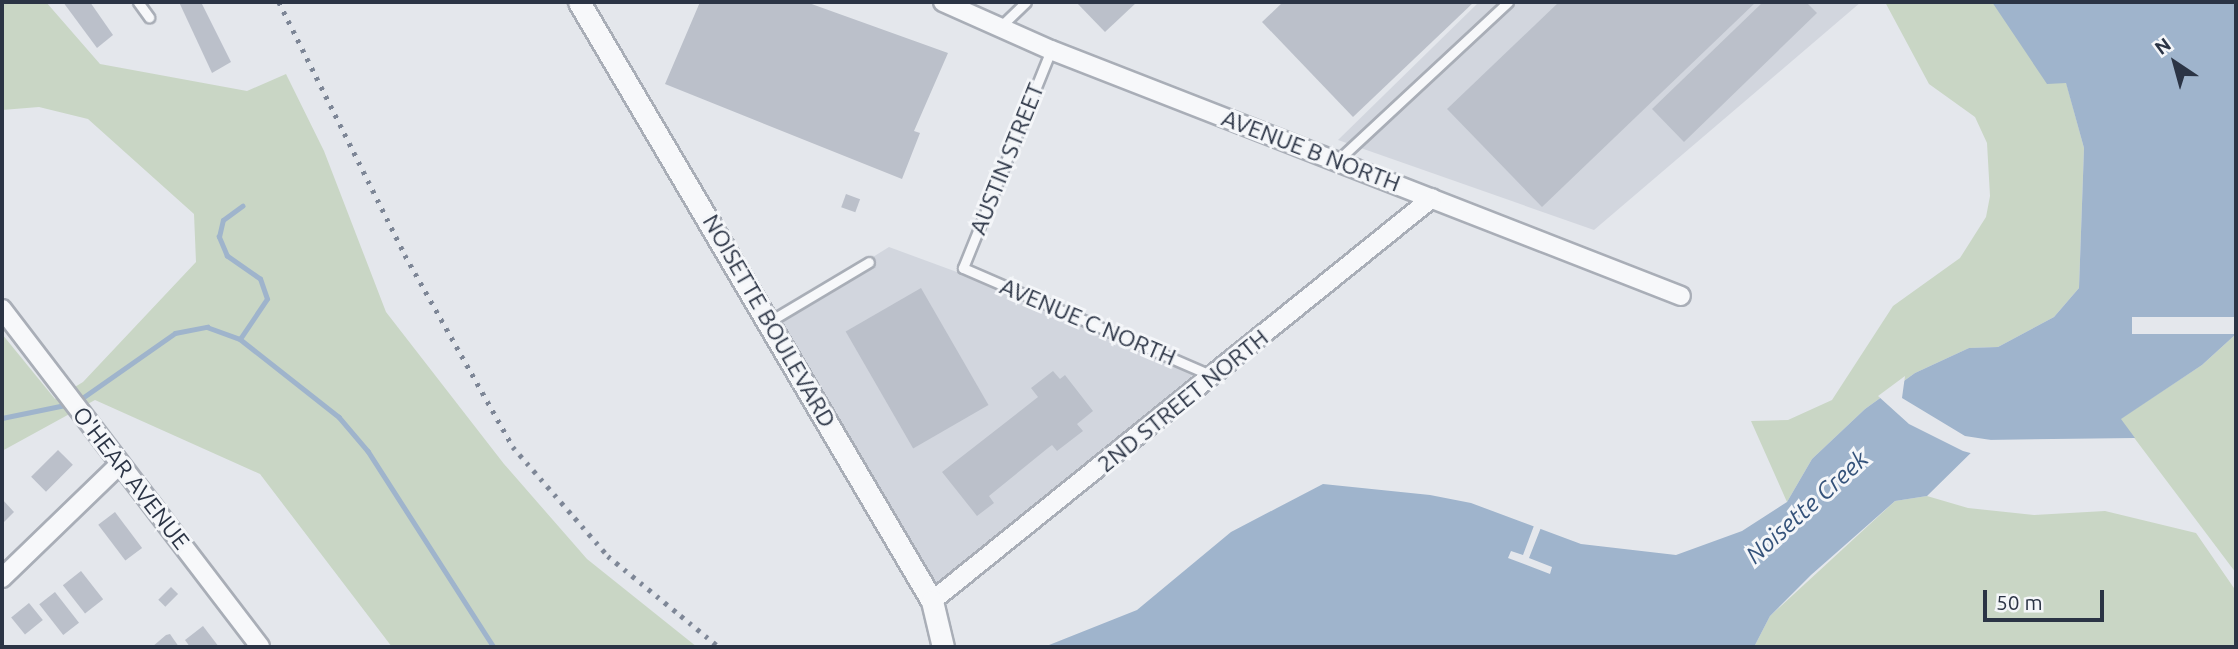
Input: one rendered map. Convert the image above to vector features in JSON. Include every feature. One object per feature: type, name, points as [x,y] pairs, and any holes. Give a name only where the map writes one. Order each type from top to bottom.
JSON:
[{"type":"street","name":"NOISETTE BOULEVARD","points":[[579,2],[771,321],[932,600],[943,647]]},
{"type":"street","name":"AVENUE B NORTH","points":[[943,2],[1051,50],[1681,296]]},
{"type":"street","name":"2ND STREET NORTH","points":[[932,600],[1213,377],[1432,198]]},
{"type":"street","name":"O'HEAR AVENUE","points":[[2,309],[260,647]]},
{"type":"street","points":[[2,578],[120,464]]},
{"type":"lane","points":[[138,2],[149,17]]},
{"type":"lane","points":[[1000,27],[1026,2]]},
{"type":"lane","points":[[1338,160],[1508,2]]},
{"type":"lane","name":"AUSTIN STREET","points":[[963,268],[1051,50]]},
{"type":"lane","points":[[771,321],[869,262]]},
{"type":"lane","name":"AVENUE C NORTH","points":[[963,268],[1213,377]]},
{"type":"shaded area","points":[[1479,2],[1861,2],[1594,230],[1338,140]]},
{"type":"shaded area","points":[[889,247],[1076,316],[1213,377],[932,601],[770,321]]},
{"type":"green space","points":[[2,2],[46,2],[100,64],[247,91],[286,74],[324,151],[386,312],[504,464],[587,559],[697,647],[392,647],[260,474],[95,400],[2,451],[2,334],[55,399],[83,382],[196,262],[194,214],[88,119],[39,107],[2,110]]},
{"type":"green space","points":[[1885,2],[2018,2],[2066,82],[2084,148],[2079,288],[2054,317],[1998,347],[1969,348],[1915,373],[1865,409],[1812,459],[1787,502],[1751,421],[1788,420],[1832,400],[1893,306],[1960,258],[1986,217],[1990,196],[1987,143],[1975,117],[1929,84]]},
{"type":"green space","points":[[2236,334],[2236,573],[2120,419],[2202,365]]},
{"type":"green space","points":[[1927,496],[1968,508],[2034,515],[2105,511],[2196,533],[2236,591],[2236,647],[1754,647],[1770,616],[1895,501]]},
{"type":"water","name":"Noisette Creek","points":[[1992,2],[2236,2],[2236,334],[2202,365],[2121,419],[2135,438],[1984,440],[1927,496],[1895,501],[1811,575],[1770,616],[1754,647],[1044,647],[1137,610],[1231,532],[1323,484],[1430,495],[1471,503],[1581,544],[1676,555],[1742,531],[1787,502],[1812,459],[1865,409],[1915,373],[1969,348],[1998,347],[2054,317],[2079,288],[2084,148],[2066,83],[2047,84]]},
{"type":"pier","points":[[2132,317],[2236,317],[2236,334],[2132,334]]},
{"type":"pier","points":[[1905,376],[1902,398],[1965,436],[2017,444],[2138,439],[2018,446],[1985,443],[1974,454],[1909,424],[1878,396]]},
{"type":"pier","points":[[1535,523],[1542,525],[1529,558],[1552,567],[1550,574],[1508,558],[1511,551],[1523,555]]},
{"type":"building","points":[[63,2],[90,2],[113,35],[97,48]]},
{"type":"building","points":[[179,2],[201,2],[231,62],[212,73]]},
{"type":"building","points":[[700,2],[806,2],[948,53],[914,131],[920,133],[902,179],[665,84]]},
{"type":"building","points":[[1076,2],[1137,2],[1105,32]]},
{"type":"building","points":[[1283,2],[1474,2],[1353,117],[1262,22]]},
{"type":"building","points":[[1559,2],[1756,2],[1542,207],[1447,109]]},
{"type":"building","points":[[1763,2],[1806,2],[1817,13],[1684,142],[1652,109]]},
{"type":"building","points":[[846,194],[860,199],[855,212],[841,207]]},
{"type":"building","points":[[921,288],[988,405],[913,448],[846,332]]},
{"type":"building","points":[[1053,371],[1060,379],[1065,375],[1093,411],[1077,424],[1083,431],[1057,451],[1052,445],[1048,448],[989,496],[994,503],[977,516],[942,472],[1038,397],[1031,388]]},
{"type":"building","points":[[58,450],[73,465],[46,492],[31,477]]},
{"type":"building","points":[[2,499],[14,512],[3,523],[2,522]]},
{"type":"building","points":[[115,512],[142,548],[125,561],[98,525]]},
{"type":"building","points":[[81,571],[103,599],[85,614],[63,585]]},
{"type":"building","points":[[171,587],[178,594],[165,607],[158,600]]},
{"type":"building","points":[[55,592],[79,623],[63,635],[39,604]]},
{"type":"building","points":[[29,603],[43,620],[25,635],[11,617]]},
{"type":"building","points":[[203,626],[219,647],[190,647],[185,640]]},
{"type":"building","points":[[170,634],[179,647],[152,647],[166,635]]},
{"type":"waterway","points":[[240,339],[267,299],[260,279],[227,256],[219,237],[223,220],[242,206]]},
{"type":"waterway","points":[[78,401],[175,333],[207,327],[240,339],[339,417],[368,451],[494,647]]},
{"type":"waterway","points":[[2,418],[70,404]]},
{"type":"railway","points":[[279,2],[405,255],[513,447],[608,556],[719,647]]}]
